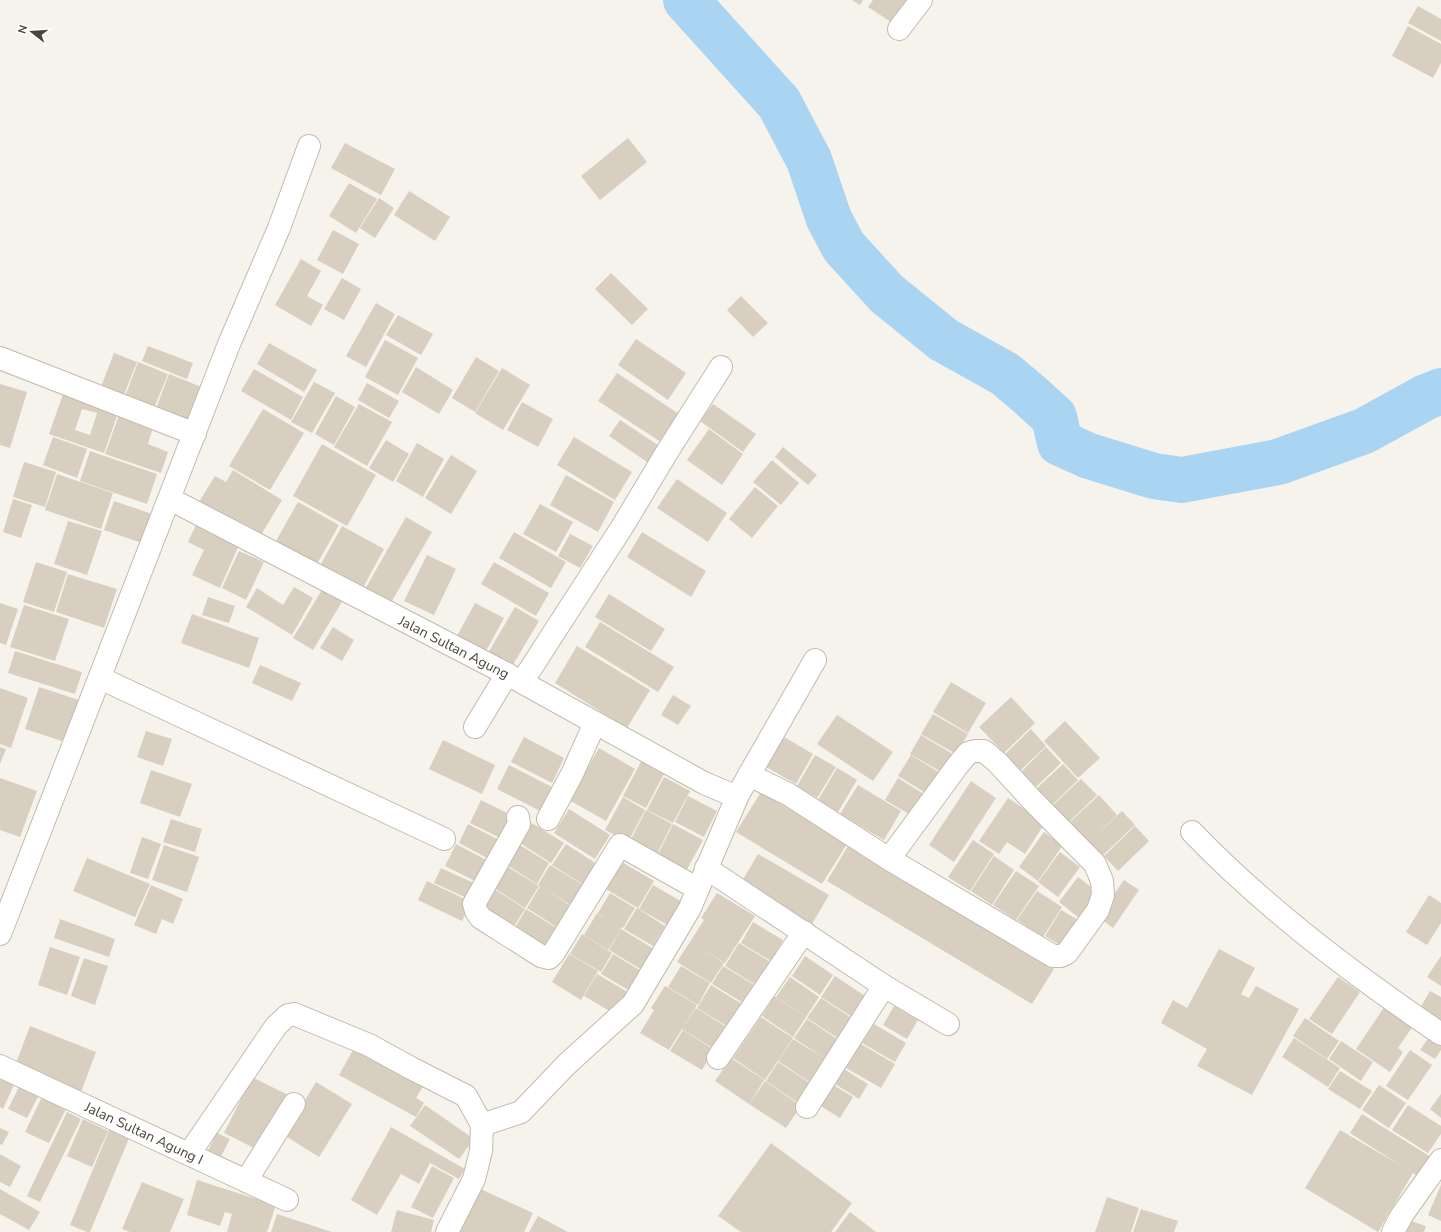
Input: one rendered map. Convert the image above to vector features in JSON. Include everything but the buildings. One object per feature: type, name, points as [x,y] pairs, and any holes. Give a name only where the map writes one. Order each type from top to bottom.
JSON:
[{"type":"street","points":[[899,29],[921,0]]},
{"type":"street","points":[[0,934],[229,344],[279,228],[309,146]]},
{"type":"street","points":[[0,358],[195,434]]},
{"type":"street","points":[[475,727],[514,678],[624,524],[667,452],[721,367]]},
{"type":"street","name":"Jalan Sultan Agung","points":[[170,499],[514,678],[704,783],[737,797]]},
{"type":"street","points":[[482,1125],[521,1112],[567,1064],[633,1004],[690,908],[737,797],[815,660]]},
{"type":"street","points":[[100,678],[444,840]]},
{"type":"street","points":[[548,819],[572,774],[595,723]]},
{"type":"street","points":[[750,775],[788,794],[889,859],[1052,956],[1061,956],[1067,953],[1098,910],[1104,895],[1102,881],[1095,864],[1031,799],[998,762],[984,751],[968,753],[889,859]]},
{"type":"street","points":[[518,817],[519,824],[474,904],[476,911],[481,918],[541,956],[548,958],[553,954],[620,845],[698,889]]},
{"type":"street","points":[[1192,832],[1215,856],[1285,918],[1375,989],[1441,1034]]},
{"type":"street","points":[[706,868],[884,986],[948,1024]]},
{"type":"street","points":[[718,1058],[804,932]]},
{"type":"street","points":[[807,1107],[884,986]]},
{"type":"street","points":[[189,1154],[276,1026],[288,1015],[294,1014],[369,1045],[466,1096],[482,1125],[481,1151],[474,1179],[447,1232]]},
{"type":"street","name":"Jalan Sultan Agung I","points":[[0,1066],[287,1200]]},
{"type":"street","points":[[246,1181],[294,1104]]},
{"type":"street","points":[[1393,1232],[1402,1215],[1441,1160]]},
{"type":"waterway","points":[[686,0],[779,103],[809,160],[829,219],[844,247],[887,294],[944,340],[1005,374],[1031,396],[1054,417],[1060,443],[1089,456],[1154,476],[1182,480],[1278,462],[1364,431],[1426,397],[1441,391]]}]
